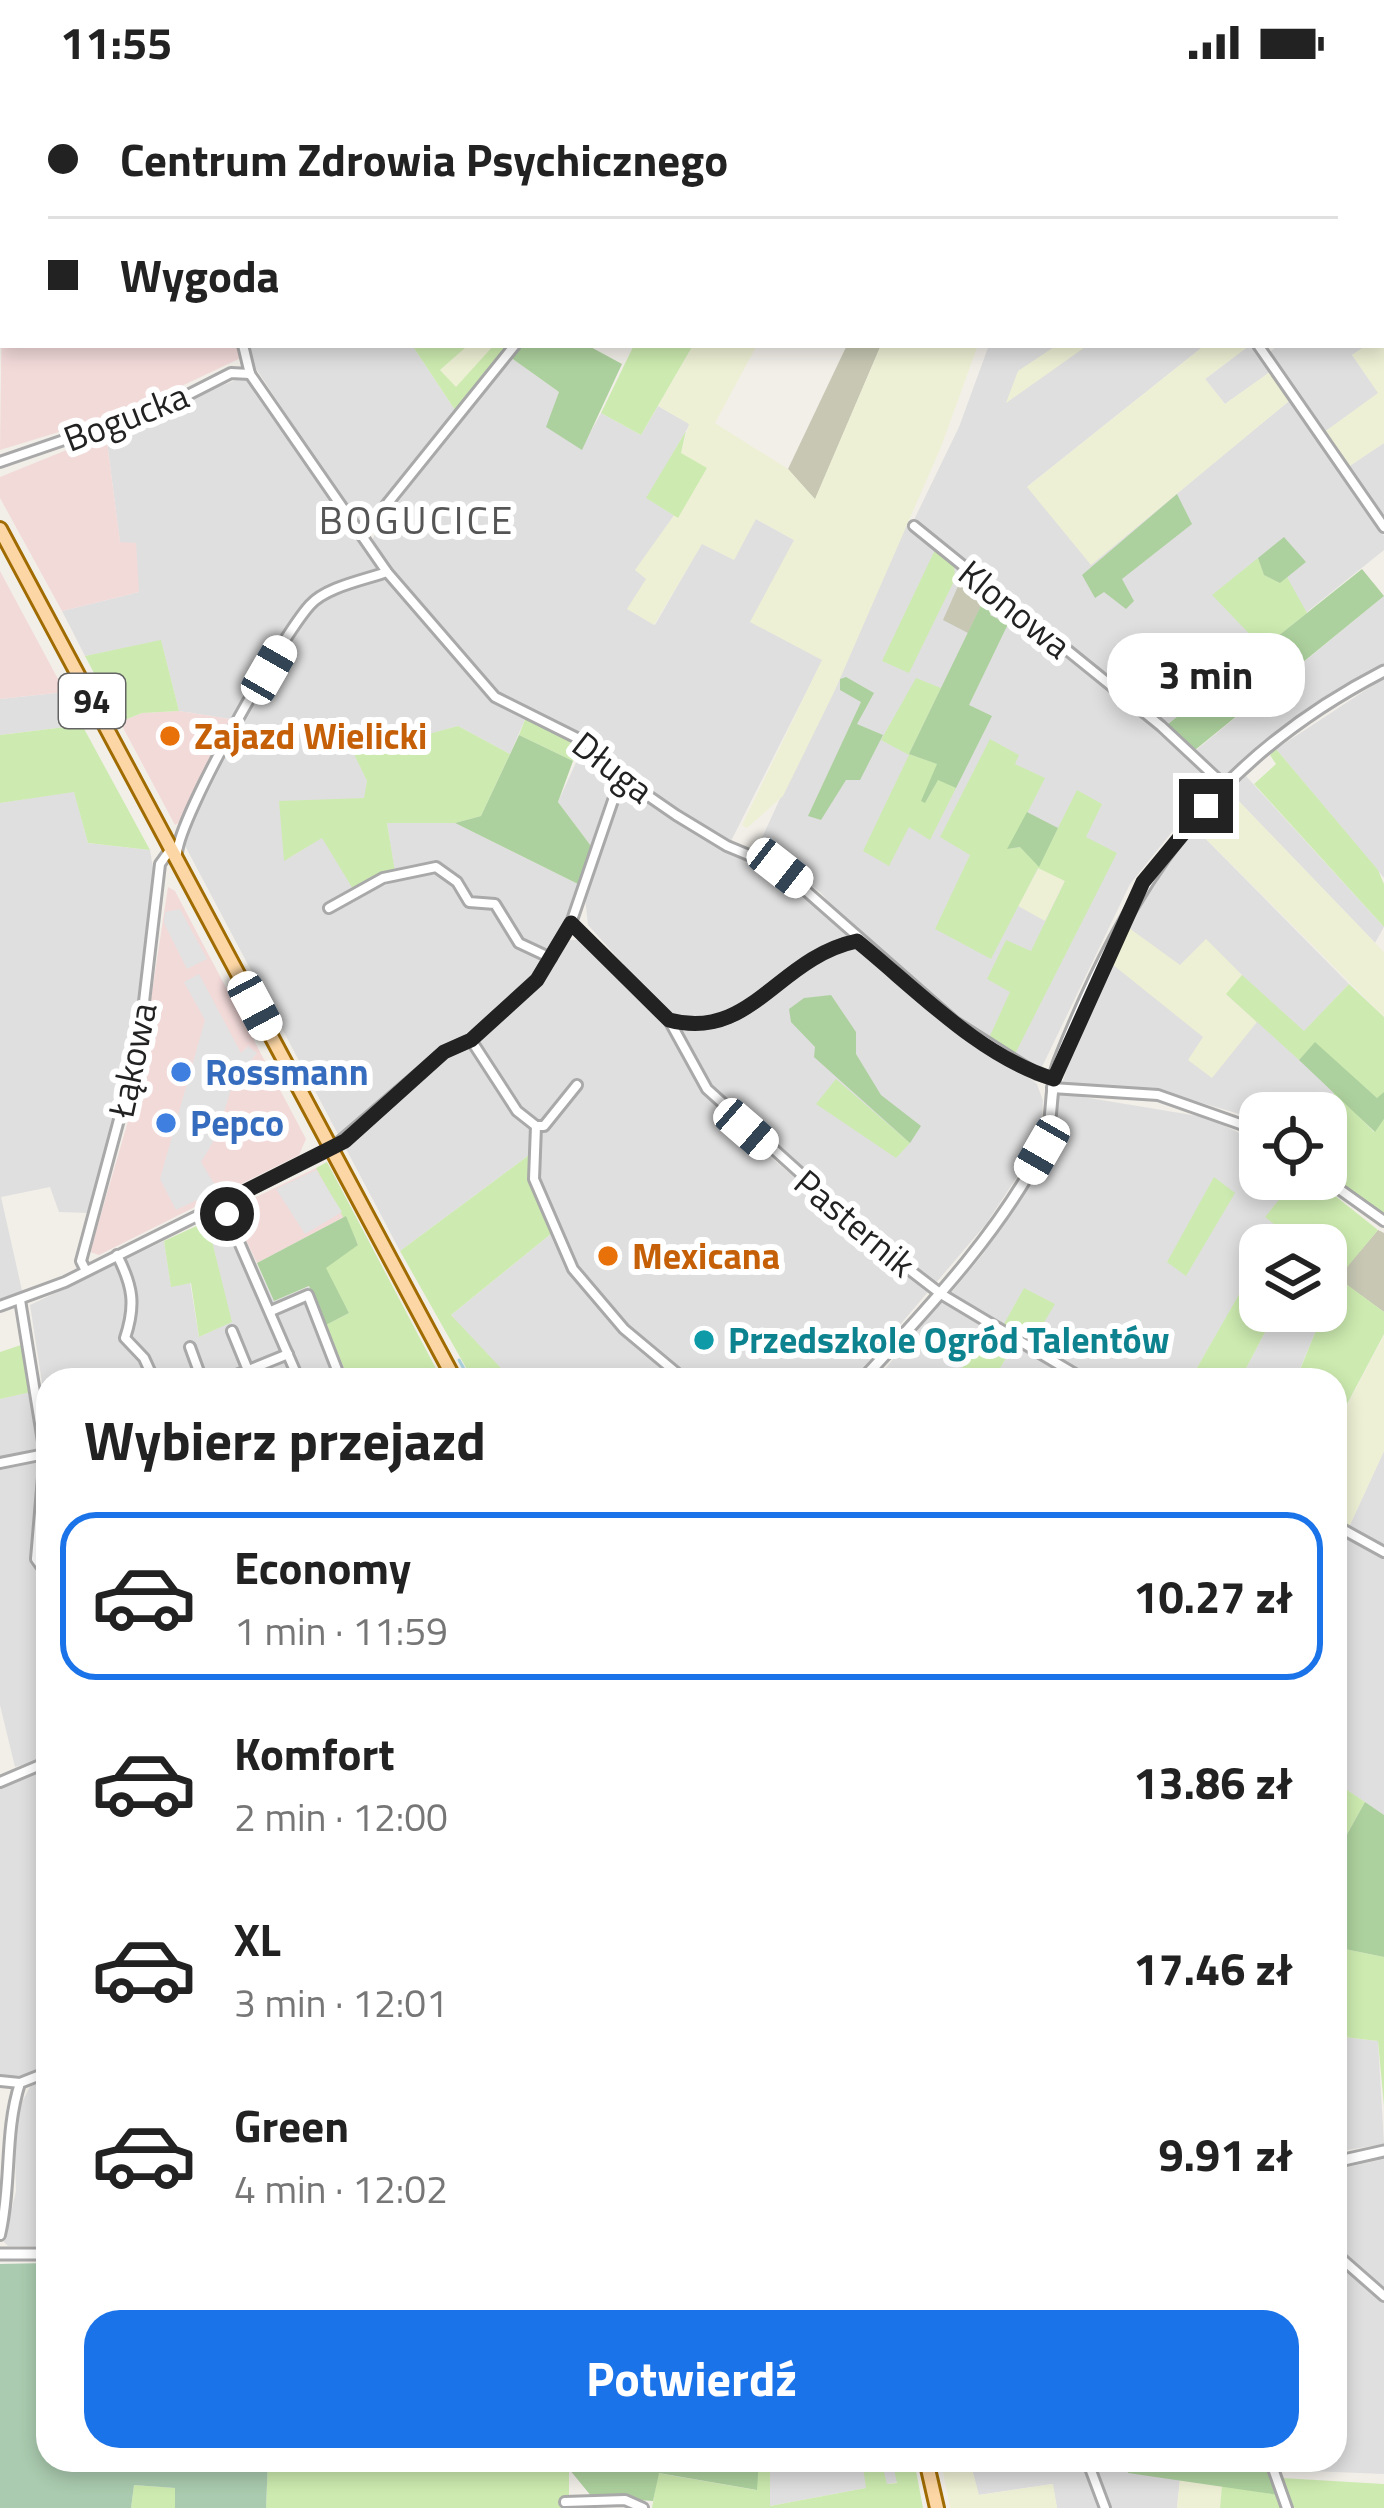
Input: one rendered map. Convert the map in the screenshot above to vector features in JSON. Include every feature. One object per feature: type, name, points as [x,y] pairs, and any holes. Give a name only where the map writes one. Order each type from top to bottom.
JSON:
[{"type":"main road","name":"94","points":[[0,529],[449,1368]]},
{"type":"main road","points":[[929,2472],[937,2508]]},
{"type":"street","points":[[244,348],[250,374]]},
{"type":"street","points":[[357,532],[379,514],[512,348]]},
{"type":"street","points":[[1260,348],[1384,527]]},
{"type":"street","name":"Bogucka","points":[[0,462],[172,403],[231,373],[250,374]]},
{"type":"street","name":"Długa","points":[[250,374],[387,572],[495,697],[587,743],[621,777],[727,846],[780,868],[824,903],[857,941],[956,1022],[1037,1074],[1053,1083],[1158,1096],[1239,1124]]},
{"type":"street","name":"Klonowa","points":[[914,526],[1161,726],[1225,786]]},
{"type":"street","points":[[158,823],[171,829],[186,827],[259,686],[313,601],[387,572]]},
{"type":"street","points":[[873,1368],[940,1294],[1042,1150],[1053,1083],[1143,882],[1179,833],[1225,786],[1332,698],[1384,671]]},
{"type":"street","points":[[0,1306],[86,1271],[331,1149],[444,1052],[471,1040],[537,980],[571,923],[621,777]]},
{"type":"street","name":"Łąkowa","points":[[86,1271],[81,1261],[140,1045],[160,864],[175,855],[186,827]]},
{"type":"street","points":[[329,908],[382,878],[436,867],[457,882],[469,902],[495,904],[518,943],[551,958]]},
{"type":"street","name":"Pasternik","points":[[571,923],[669,1020],[707,1089],[746,1129],[940,1294],[1065,1368]]},
{"type":"street","points":[[669,1020],[724,1023],[808,959],[857,941]]},
{"type":"street","points":[[471,1040],[517,1112],[536,1126],[544,1126],[577,1085]]},
{"type":"street","points":[[536,1126],[534,1179],[573,1269],[624,1329],[671,1368]]},
{"type":"street","points":[[1347,1195],[1384,1221]]},
{"type":"street","points":[[222,1203],[294,1368]]},
{"type":"street","points":[[117,1255],[130,1281],[135,1309],[127,1345],[145,1358],[149,1368]]},
{"type":"street","points":[[271,1310],[308,1295],[336,1368]]},
{"type":"street","points":[[20,1300],[36,1399]]},
{"type":"street","points":[[232,1331],[247,1368]]},
{"type":"street","points":[[190,1347],[198,1368]]},
{"type":"street","points":[[263,1368],[288,1354]]},
{"type":"street","points":[[0,1463],[36,1456]]},
{"type":"street","points":[[1347,1532],[1384,1552]]},
{"type":"street","points":[[0,1782],[36,1767]]},
{"type":"street","points":[[0,2080],[20,2083],[36,2077]]},
{"type":"street","points":[[0,2235],[10,2178],[9,2116],[20,2083]]},
{"type":"street","points":[[1347,2159],[1384,2151]]},
{"type":"street","points":[[0,2254],[36,2254]]},
{"type":"street","points":[[1347,2264],[1384,2296]]},
{"type":"street","points":[[1092,2472],[1105,2508]]},
{"type":"street","points":[[1274,2472],[1287,2508]]},
{"type":"street","points":[[565,2502],[625,2500],[643,2508]]},
{"type":"shaded area","points":[[1,348],[239,348],[243,357],[131,410],[0,450]]},
{"type":"shaded area","points":[[248,348],[414,348],[455,410],[374,512],[357,521],[255,367]]},
{"type":"shaded area","points":[[465,348],[491,348],[456,388],[440,370]]},
{"type":"shaded area","points":[[691,348],[755,348],[715,423],[788,469],[815,499],[880,348],[977,348],[941,447],[835,690],[783,796],[747,828],[742,825],[822,660],[750,622],[794,540],[756,519],[734,560],[702,544],[654,625],[627,609],[646,579],[635,570],[707,469],[681,453],[689,424],[658,406]]},
{"type":"shaded area","points":[[846,348],[880,348],[815,500],[788,469]]},
{"type":"shaded area","points":[[988,348],[1201,348],[1028,486],[1091,564],[1289,401],[1384,536],[1384,550],[1169,723],[1196,750],[1384,596],[1384,663],[1303,711],[1225,776],[1176,827],[1130,884],[1041,1069],[950,1011],[861,938],[820,892],[777,860],[755,853],[906,525],[911,526],[959,427]]},
{"type":"shaded area","points":[[1052,348],[1084,348],[1006,403],[1018,371]]},
{"type":"shaded area","points":[[1201,348],[1246,348],[1205,379],[1225,404],[1270,372],[1289,401],[1091,565],[1027,487]]},
{"type":"shaded area","points":[[1246,348],[1252,348],[1270,372],[1225,404],[1205,379]]},
{"type":"shaded area","points":[[1275,348],[1362,348],[1352,355],[1379,393],[1323,433],[1270,352]]},
{"type":"shaded area","points":[[1362,348],[1384,348],[1384,443],[1348,467],[1323,433],[1378,393],[1352,355]]},
{"type":"shaded area","points":[[510,357],[559,392],[581,449],[601,413],[641,435],[658,406],[690,424],[647,498],[678,518],[636,569],[646,578],[655,625],[702,543],[756,519],[794,540],[823,659],[730,843],[655,797],[589,736],[497,693],[376,553],[373,538],[380,525]]},
{"type":"shaded area","points":[[238,379],[251,381],[269,401],[378,571],[326,588],[304,603],[236,720],[179,711],[161,641],[85,656],[62,611],[139,592],[120,543],[106,434]]},
{"type":"shaded area","points":[[106,434],[120,542],[136,543],[139,592],[62,611],[0,498],[0,477]]},
{"type":"shaded area","points":[[1384,443],[1384,520],[1348,467]]},
{"type":"shaded area","points":[[0,571],[65,692],[0,699]]},
{"type":"shaded area","points":[[385,577],[478,688],[526,717],[510,754],[458,726],[355,755],[367,781],[365,798],[286,860],[322,837],[358,896],[396,881],[387,823],[455,823],[578,884],[565,927],[536,976],[340,1138],[183,842],[240,727],[312,609],[351,587]]},
{"type":"shaded area","points":[[971,577],[988,591],[968,633],[943,620],[959,584]]},
{"type":"shaded area","points":[[1384,678],[1384,878],[1276,749]]},
{"type":"shaded area","points":[[65,692],[82,725],[0,735],[0,699]]},
{"type":"shaded area","points":[[179,711],[236,720],[183,820],[175,825],[120,722],[142,713]]},
{"type":"shaded area","points":[[584,745],[611,783],[591,846],[558,802]]},
{"type":"shaded area","points":[[1245,775],[1384,927],[1375,943],[1229,791]]},
{"type":"shaded area","points":[[621,785],[733,854],[779,872],[848,937],[809,953],[727,1017],[670,1016],[588,925],[585,897]]},
{"type":"shaded area","points":[[74,791],[88,843],[150,850],[155,880],[140,1025],[89,1213],[59,1212],[50,1187],[1,1197],[23,1295],[0,1301],[0,803]]},
{"type":"shaded area","points":[[1229,791],[1384,952],[1384,1017],[1195,828]]},
{"type":"shaded area","points":[[1195,828],[1349,984],[1304,1032],[1242,976],[1227,994],[1335,1092],[1239,1092],[1239,1114],[1161,1091],[1062,1083],[1079,1034],[1153,878]]},
{"type":"shaded area","points":[[1039,867],[1065,881],[1045,921],[1018,906]]},
{"type":"shaded area","points":[[168,887],[175,891],[306,1139],[299,1155],[99,1255],[90,1252],[137,1090]]},
{"type":"shaded area","points":[[180,909],[207,959],[187,969],[164,923],[165,912]]},
{"type":"shaded area","points":[[1129,928],[1180,965],[1206,939],[1242,975],[1227,995],[1257,1022],[1212,1078],[1188,1060],[1203,1037],[1112,964]]},
{"type":"shaded area","points":[[566,940],[585,940],[666,1021],[706,1093],[766,1153],[928,1292],[863,1368],[678,1368],[630,1327],[581,1271],[556,1227],[534,1163],[543,1128],[518,1107],[476,1043],[545,975]]},
{"type":"shaded area","points":[[855,945],[1037,1084],[1043,1101],[1041,1140],[986,1224],[935,1284],[739,1116],[696,1065],[679,1033],[681,1027],[711,1030],[736,1022],[774,986],[813,960]]},
{"type":"shaded area","points":[[199,974],[241,1053],[248,1046],[257,1053],[233,1083],[216,1137],[201,1162],[218,1190],[176,1210],[160,1179],[205,1020],[184,982]]},
{"type":"shaded area","points":[[468,1047],[513,1113],[534,1130],[529,1155],[400,1251],[345,1147],[447,1055]]},
{"type":"shaded area","points":[[1059,1093],[1210,1118],[1239,1133],[1239,1200],[1279,1200],[1266,1217],[1275,1224],[1239,1224],[1239,1295],[1197,1368],[1076,1368],[951,1293],[984,1253],[1048,1146]]},
{"type":"shaded area","points":[[316,1168],[346,1216],[257,1263],[231,1209]]},
{"type":"shaded area","points":[[316,1170],[342,1212],[305,1234],[276,1189]]},
{"type":"shaded area","points":[[231,1209],[274,1301],[310,1286],[344,1368],[40,1368],[30,1305],[164,1241],[171,1286],[190,1282],[199,1337],[231,1322],[207,1221]]},
{"type":"shaded area","points":[[1378,1230],[1384,1233],[1384,1312],[1347,1285],[1347,1266]]},
{"type":"shaded area","points":[[552,1233],[582,1289],[666,1368],[500,1368],[451,1315]]},
{"type":"shaded area","points":[[943,1299],[990,1327],[962,1368],[886,1368]]},
{"type":"shaded area","points":[[1265,1332],[1315,1332],[1300,1368],[1246,1368]]},
{"type":"shaded area","points":[[1384,1335],[1384,1451],[1349,1527],[1347,1526],[1347,1405]]},
{"type":"shaded area","points":[[1015,1343],[1056,1368],[1000,1368]]},
{"type":"shaded area","points":[[33,1391],[36,1418],[36,1508],[30,1564],[36,1570],[36,1761],[15,1767],[0,1705],[0,1399]]},
{"type":"shaded area","points":[[1384,1451],[1384,1548],[1349,1527]]},
{"type":"shaded area","points":[[1347,1535],[1384,1558],[1384,1815],[1347,1790]]},
{"type":"shaded area","points":[[36,1770],[36,2072],[10,2077],[0,2075],[0,1786]]},
{"type":"shaded area","points":[[1347,2037],[1378,2041],[1384,2144],[1347,2150]]},
{"type":"shaded area","points":[[36,2084],[36,2246],[8,2246],[4,2242],[16,2191],[14,2117]]},
{"type":"shaded area","points":[[1384,2159],[1384,2289],[1347,2257],[1347,2167]]},
{"type":"shaded area","points":[[1347,2270],[1384,2302],[1384,2474],[1334,2472],[1347,2472]]},
{"type":"shaded area","points":[[770,2472],[895,2472],[898,2482],[770,2506]]},
{"type":"shaded area","points":[[943,2472],[973,2472],[979,2495],[1053,2484],[1057,2508],[950,2508]]},
{"type":"shaded area","points":[[973,2472],[1088,2472],[1101,2508],[1057,2508],[1052,2484],[978,2495]]},
{"type":"shaded area","points":[[1095,2472],[1180,2479],[1177,2508],[1108,2508]]},
{"type":"shaded area","points":[[1180,2479],[1222,2485],[1220,2508],[1177,2508]]},
{"type":"green space","points":[[414,348],[465,348],[440,370],[456,387],[491,348],[510,348],[455,410]]},
{"type":"green space","points":[[519,348],[593,348],[622,364],[582,450],[546,427],[559,392],[510,357]]},
{"type":"green space","points":[[633,348],[691,348],[641,435],[601,413]]},
{"type":"green space","points":[[686,431],[681,453],[707,468],[678,518],[646,498]]},
{"type":"green space","points":[[1177,494],[1192,524],[1122,579],[1134,601],[1126,609],[1104,592],[1095,598],[1082,575]]},
{"type":"green space","points":[[1284,537],[1306,562],[1280,583],[1264,575],[1258,558]]},
{"type":"green space","points":[[935,550],[954,564],[955,579],[909,673],[882,661]]},
{"type":"green space","points":[[1258,558],[1264,575],[1280,583],[1287,577],[1307,613],[1263,648],[1212,595]]},
{"type":"green space","points":[[1362,569],[1384,596],[1195,750],[1168,724]]},
{"type":"green space","points":[[988,591],[998,599],[990,615],[1008,624],[969,705],[992,716],[956,788],[938,780],[925,803],[921,801],[937,764],[909,754]]},
{"type":"green space","points":[[161,640],[179,711],[142,713],[120,722],[85,656]]},
{"type":"green space","points":[[846,677],[874,693],[857,724],[883,735],[860,780],[846,780],[821,820],[808,816],[861,702],[840,690],[840,679]]},
{"type":"green space","points":[[916,678],[941,688],[909,754],[938,764],[926,802],[938,779],[956,788],[930,840],[909,827],[889,866],[863,851],[909,755],[881,740]]},
{"type":"green space","points":[[526,717],[584,745],[573,761],[519,735]]},
{"type":"green space","points":[[82,725],[150,850],[88,843],[74,792],[0,803],[0,735]]},
{"type":"green space","points":[[458,726],[510,754],[481,816],[455,823],[387,823],[395,872],[353,889],[322,838],[284,861],[279,801],[364,798],[367,781],[354,754]]},
{"type":"green space","points":[[519,735],[573,761],[558,802],[591,846],[578,884],[455,823],[481,816]]},
{"type":"green space","points":[[990,739],[1019,755],[1015,764],[1045,778],[1009,849],[1020,847],[1039,866],[1077,790],[1102,804],[1086,837],[1117,853],[1015,1054],[989,1038],[1010,992],[987,979],[1006,940],[1031,951],[1065,881],[1038,868],[991,959],[935,929],[970,855],[940,837]]},
{"type":"green space","points":[[1276,749],[1378,870],[1384,884],[1384,927],[1254,784],[1276,764],[1270,755]]},
{"type":"green space","points":[[1027,812],[1058,828],[1039,867],[1020,847],[1007,849]]},
{"type":"green space","points":[[1242,975],[1304,1031],[1349,984],[1384,1017],[1384,1092],[1378,1099],[1315,1043],[1299,1060],[1226,994]]},
{"type":"green space","points":[[831,995],[856,1032],[856,1054],[881,1095],[921,1126],[910,1143],[814,1057],[815,1047],[791,1022],[789,1009],[804,998]]},
{"type":"green space","points":[[1315,1042],[1377,1098],[1384,1092],[1384,1119],[1375,1132],[1347,1105],[1347,1092],[1333,1092],[1299,1060]]},
{"type":"green space","points":[[836,1079],[910,1143],[896,1158],[816,1104]]},
{"type":"green space","points":[[1347,1104],[1374,1132],[1384,1119],[1384,1214],[1347,1193]]},
{"type":"green space","points":[[529,1155],[530,1178],[552,1233],[451,1315],[501,1368],[466,1368],[400,1251]]},
{"type":"green space","points":[[327,1162],[436,1368],[344,1368],[326,1325],[349,1313],[325,1268],[358,1244],[316,1168]]},
{"type":"green space","points":[[1214,1177],[1235,1193],[1186,1276],[1167,1262]]},
{"type":"green space","points":[[1279,1200],[1340,1200],[1378,1230],[1347,1267],[1347,1224],[1274,1224],[1265,1217]]},
{"type":"green space","points":[[346,1216],[358,1245],[326,1268],[349,1313],[326,1325],[309,1286],[274,1301],[257,1263]]},
{"type":"green space","points":[[207,1221],[232,1322],[199,1337],[191,1283],[171,1287],[164,1241]]},
{"type":"green space","points":[[1347,1285],[1384,1312],[1384,1334],[1347,1404],[1347,1368],[1301,1368],[1315,1332],[1347,1332]]},
{"type":"green space","points":[[1024,1288],[1055,1304],[1033,1341],[1004,1324]]},
{"type":"green space","points":[[1239,1294],[1239,1332],[1265,1332],[1246,1368],[1197,1368]]},
{"type":"green space","points":[[990,1327],[1015,1343],[1000,1368],[962,1368]]},
{"type":"green space","points":[[24,1344],[31,1392],[0,1399],[0,1352]]},
{"type":"green space","points":[[1347,1790],[1365,1802],[1347,1834]]},
{"type":"green space","points":[[1365,1802],[1384,1815],[1384,1957],[1347,1949],[1347,1834]]},
{"type":"green space","points":[[1347,1949],[1384,1957],[1384,2106],[1378,2041],[1347,2037]]},
{"type":"green space","points":[[36,2263],[36,2472],[268,2472],[266,2508],[175,2508],[175,2488],[134,2485],[131,2508],[0,2508],[0,2264]]},
{"type":"green space","points":[[268,2472],[569,2472],[569,2508],[266,2508]]},
{"type":"green space","points":[[571,2472],[758,2472],[757,2490],[659,2473],[653,2501],[592,2497]]},
{"type":"green space","points":[[758,2472],[770,2472],[770,2506],[866,2488],[864,2472],[884,2472],[887,2484],[897,2483],[895,2472],[916,2472],[923,2508],[652,2508],[658,2473],[756,2490]]},
{"type":"green space","points":[[1270,2472],[1278,2495],[1128,2473]]},
{"type":"green space","points":[[1282,2478],[1384,2484],[1384,2508],[1291,2508]]},
{"type":"green space","points":[[134,2485],[175,2488],[175,2508],[131,2508]]},
{"type":"green space","points":[[1222,2485],[1278,2495],[1283,2508],[1220,2508]]},
{"type":"waterway","points":[[459,1360],[463,1368]]},
{"type":"place","name":"Zajazd Wielicki","points":[[170,736]]},
{"type":"place","name":"Rossmann","points":[[181,1072]]},
{"type":"place","name":"Pepco","points":[[166,1123]]},
{"type":"place","name":"Mexicana","points":[[608,1256]]},
{"type":"place","name":"Przedszkole Ogród Talentów","points":[[704,1340]]},
{"type":"district","name":"BOGUCICE","points":[[417,520]]},
{"type":"route","points":[[227,1214],[222,1203],[345,1141],[444,1052],[471,1040],[537,980],[571,923],[669,1020],[710,1025],[738,1016],[773,982],[808,959],[857,941],[956,1022],[1037,1074],[1054,1079],[1143,882],[1206,806]]}]
